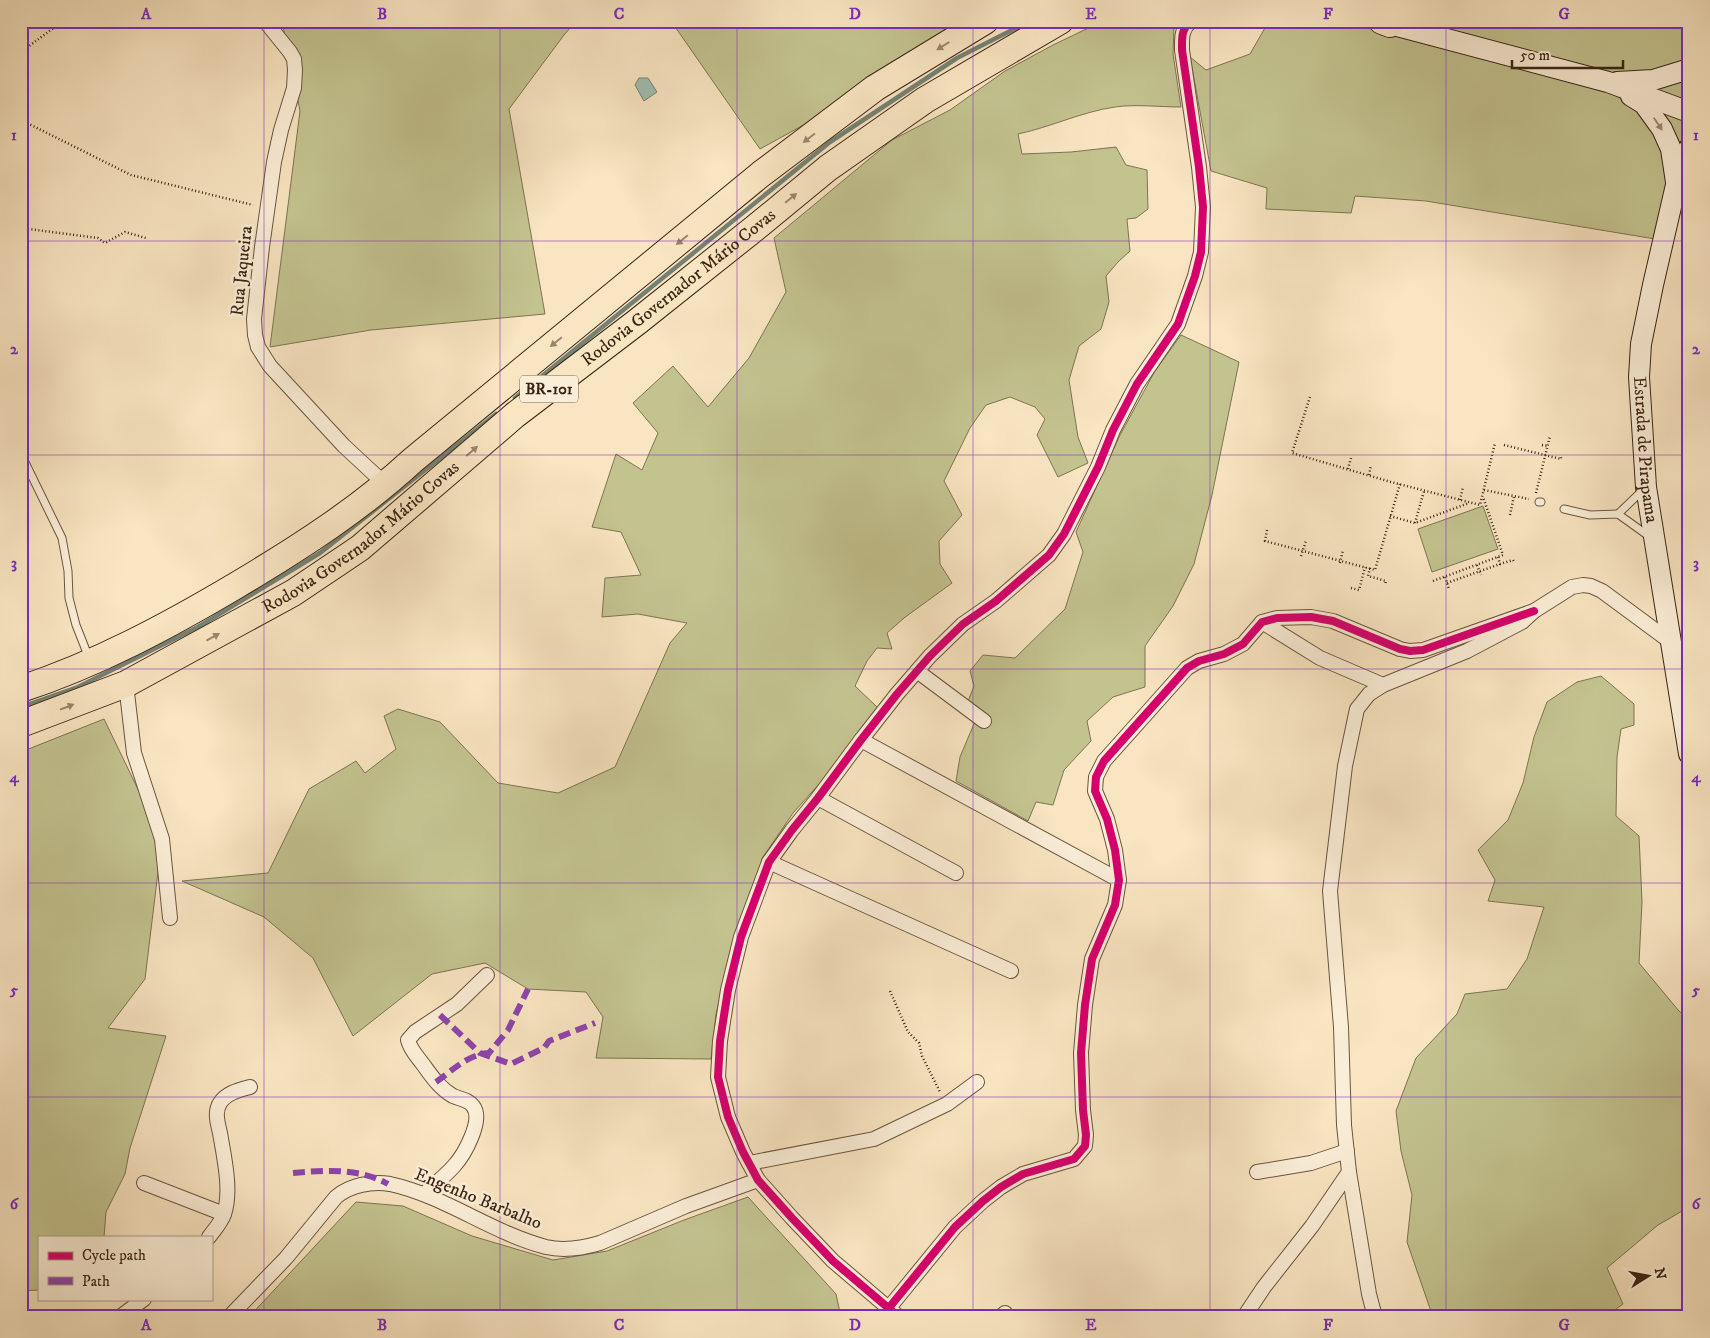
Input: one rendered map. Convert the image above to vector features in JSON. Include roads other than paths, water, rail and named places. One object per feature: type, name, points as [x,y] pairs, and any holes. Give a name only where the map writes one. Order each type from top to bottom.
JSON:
[{"type":"highway","name":"Rodovia Governador Mário Covas","points":[[21,689],[91,662],[195,610],[326,529],[386,485],[413,460],[761,174],[874,88],[985,21]]},
{"type":"highway","name":"Rodovia Governador Mário Covas","points":[[21,724],[126,684],[293,593],[360,548],[515,415],[651,310],[828,168],[925,100],[1060,21]]},
{"type":"main road","points":[[1386,22],[1608,82],[1689,112]]},
{"type":"main road","points":[[1608,82],[1653,80],[1689,69]]},
{"type":"main road","points":[[1608,82],[1644,104],[1662,129],[1671,149],[1676,185]]},
{"type":"main road","name":"Estrada de Pirapama","points":[[1689,148],[1676,185],[1641,344],[1639,378],[1646,487],[1689,754]]},
{"type":"street","name":"Rua Jaqueira","points":[[266,21],[286,45],[294,59],[296,70],[294,88],[281,130],[274,162],[255,308],[255,335],[258,347],[270,366],[344,446],[386,485]]},
{"type":"street","points":[[1191,21],[1184,27],[1182,33],[1182,50],[1203,207],[1199,260],[1178,324],[1137,384],[1064,534],[1049,555],[996,601],[963,624],[930,656],[861,740],[769,862],[741,937],[728,990],[720,1041],[718,1077],[728,1117],[758,1180],[833,1261],[893,1313],[955,1227],[983,1200],[1023,1174],[1074,1159],[1085,1146],[1081,1053],[1086,1005],[1092,959],[1115,905],[1119,880],[1116,850],[1107,819],[1095,791],[1096,777],[1104,761],[1187,668],[1199,661],[1224,654],[1242,644],[1262,622],[1277,618],[1311,617],[1334,621],[1400,650],[1410,651],[1423,650],[1534,611]]},
{"type":"street","points":[[1375,1317],[1369,1294],[1349,1172],[1344,1125],[1341,1027],[1330,891],[1344,766],[1357,709],[1369,694],[1383,685],[1467,651],[1522,622],[1534,611],[1572,587],[1592,586],[1613,598],[1671,642]]},
{"type":"street","points":[[1262,622],[1320,658],[1383,685]]},
{"type":"street","points":[[917,671],[984,721]]},
{"type":"street","points":[[126,684],[134,754],[162,839],[170,918]]},
{"type":"street","points":[[861,740],[1119,880]]},
{"type":"street","points":[[818,798],[956,873]]},
{"type":"street","points":[[769,862],[1011,971]]},
{"type":"street","points":[[424,1194],[455,1165],[466,1148],[474,1129],[476,1112],[470,1103],[452,1095],[436,1082],[411,1048],[408,1040],[415,1032],[457,1004],[487,975]]},
{"type":"street","points":[[749,1163],[874,1138],[947,1104],[977,1082]]},
{"type":"street","points":[[210,1236],[224,1214],[227,1196],[225,1165],[217,1111],[220,1102],[228,1095],[250,1087]]},
{"type":"street","points":[[1257,1172],[1311,1163],[1347,1150]]},
{"type":"street","points":[[1244,1317],[1264,1287],[1312,1226],[1349,1172]]},
{"type":"street","name":"Engenho Barbalho","points":[[229,1317],[286,1258],[336,1197],[341,1192],[355,1186],[388,1184],[424,1194],[517,1237],[547,1247],[561,1248],[583,1247],[600,1243],[686,1206],[758,1180]]},
{"type":"street","points":[[144,1183],[224,1214]]},
{"type":"street","points":[[120,1317],[143,1300]]},
{"type":"lane","points":[[21,454],[62,538],[66,552],[69,598],[76,625],[91,662]]},
{"type":"lane","points":[[1618,514],[1646,487]]},
{"type":"lane","points":[[1564,509],[1590,515],[1618,514],[1654,540]]},
{"type":"waterway","points":[[515,398],[830,142],[957,58],[1030,21]]},
{"type":"waterway","points":[[21,707],[78,687],[198,627],[320,553],[496,414]]}]
